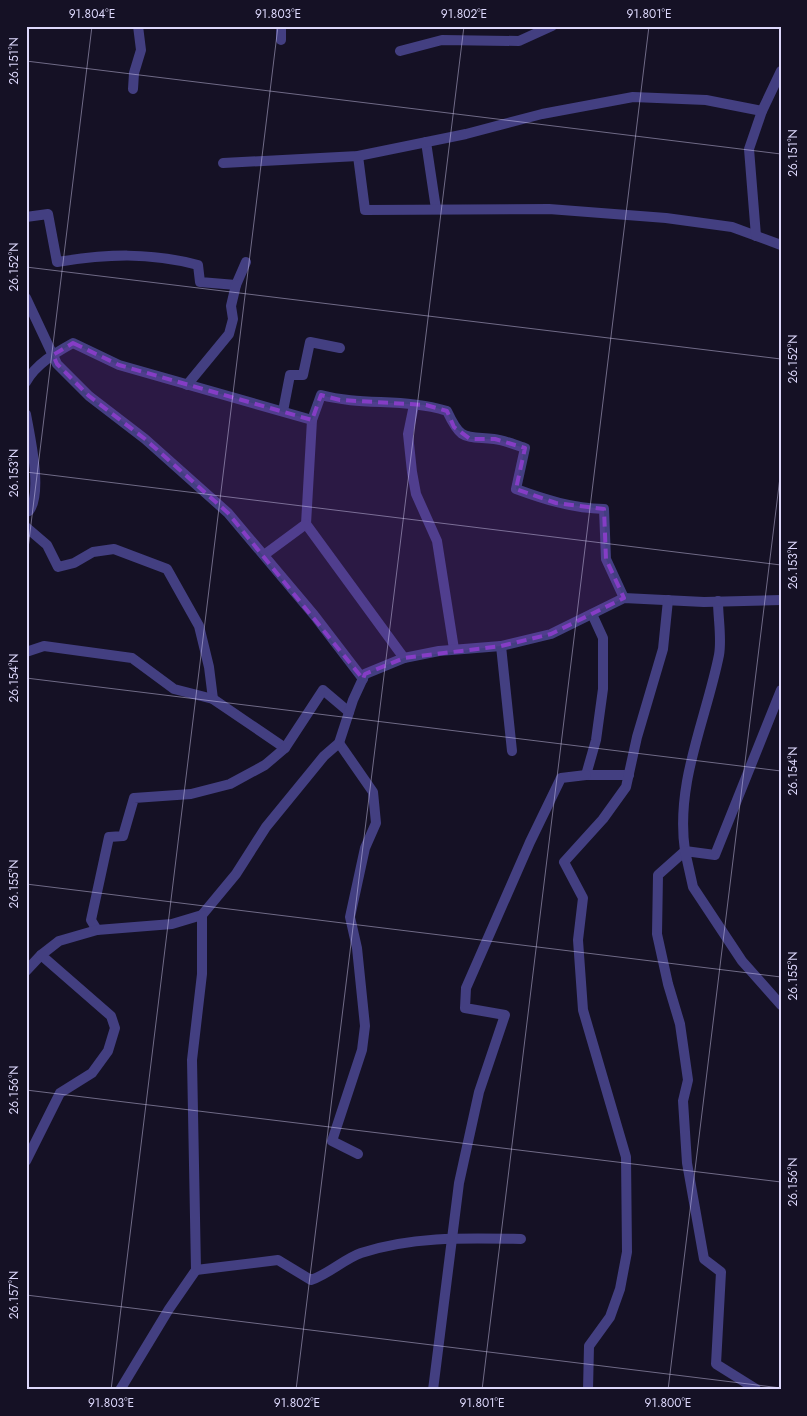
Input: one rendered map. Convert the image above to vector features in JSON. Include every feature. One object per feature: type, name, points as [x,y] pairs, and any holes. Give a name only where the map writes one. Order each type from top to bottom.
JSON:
[{"type":"street","points":[[133,89],[134,73],[141,50],[138,26]]},
{"type":"street","points":[[280,26],[280,40]]},
{"type":"street","points":[[400,51],[442,40],[519,41],[552,26]]},
{"type":"street","points":[[756,236],[749,149],[762,111],[781,71]]},
{"type":"street","points":[[223,163],[358,156],[466,134],[542,114],[634,98],[706,100],[762,111]]},
{"type":"street","points":[[426,142],[436,209]]},
{"type":"street","points":[[358,156],[365,210],[549,209],[666,218],[732,227],[781,245]]},
{"type":"street","points":[[26,217],[48,214],[57,262],[103,255],[140,254],[198,265],[200,282],[236,286]]},
{"type":"street","points":[[188,385],[229,334],[233,319],[231,306],[236,286],[246,262]]},
{"type":"street","points":[[26,298],[57,364],[89,396],[145,439],[228,513],[314,614],[363,679]]},
{"type":"street","points":[[283,411],[290,375],[303,375],[310,342],[340,348]]},
{"type":"street","points":[[26,382],[32,372],[72,343],[119,365],[312,420]]},
{"type":"street","points":[[404,658],[306,524],[312,420],[321,395],[340,400],[371,400],[426,405],[446,412],[454,427],[470,439],[495,439],[525,448],[516,489],[577,508],[604,509],[606,559],[624,598]]},
{"type":"street","points":[[414,405],[408,434],[412,472],[416,494],[437,541],[454,649]]},
{"type":"street","points":[[26,414],[35,463],[34,505],[26,512]]},
{"type":"street","points":[[264,555],[306,524]]},
{"type":"street","points":[[26,527],[46,546],[58,567],[74,563],[93,552],[114,549],[167,569],[199,626],[209,667],[213,699]]},
{"type":"street","points":[[26,971],[41,955],[59,941],[97,930],[172,924],[202,915],[236,874],[266,828],[324,756],[339,743],[349,712],[366,674],[404,658],[454,649],[501,646],[551,634],[624,598],[718,601],[781,600]]},
{"type":"street","points":[[588,1390],[589,1346],[610,1317],[620,1288],[627,1252],[626,1157],[583,1010],[578,940],[583,898],[564,862],[603,819],[626,787],[637,737],[663,649],[668,600]]},
{"type":"street","points":[[718,601],[720,653],[685,791],[681,826],[693,886],[742,961],[781,1005]]},
{"type":"street","points":[[586,775],[596,740],[603,689],[603,638],[592,614]]},
{"type":"street","points":[[26,652],[44,646],[132,658],[174,689],[213,699],[285,748]]},
{"type":"street","points":[[501,646],[512,751]]},
{"type":"street","points":[[97,930],[91,920],[108,837],[124,836],[134,798],[191,794],[230,784],[265,765],[285,748],[323,690],[349,712]]},
{"type":"street","points":[[685,851],[715,856],[781,690]]},
{"type":"street","points":[[339,743],[373,792],[376,823],[365,848],[350,917],[357,948],[365,1026],[362,1050],[332,1141],[358,1154]]},
{"type":"street","points":[[433,1390],[459,1183],[479,1092],[505,1015],[465,1008],[466,988],[530,842],[561,778],[586,775],[629,775]]},
{"type":"street","points":[[685,851],[658,875],[657,934],[668,984],[680,1024],[688,1080],[683,1101],[687,1163],[704,1259],[721,1272],[716,1364],[756,1389]]},
{"type":"street","points":[[120,1390],[168,1309],[196,1270],[192,1060],[202,974],[202,915]]},
{"type":"street","points":[[26,1161],[60,1093],[92,1073],[108,1051],[115,1028],[111,1016],[41,955]]},
{"type":"street","points":[[196,1270],[278,1260],[311,1280],[327,1274],[359,1254],[408,1241],[451,1238],[521,1239]]},
{"type":"highlighted area","points":[[73,343],[119,365],[312,420],[321,395],[340,400],[426,405],[447,411],[454,427],[470,439],[495,439],[525,448],[516,489],[556,503],[604,509],[606,559],[624,598],[551,634],[501,646],[404,658],[365,674],[363,679],[228,513],[145,439],[89,396],[57,364],[53,355]]}]
